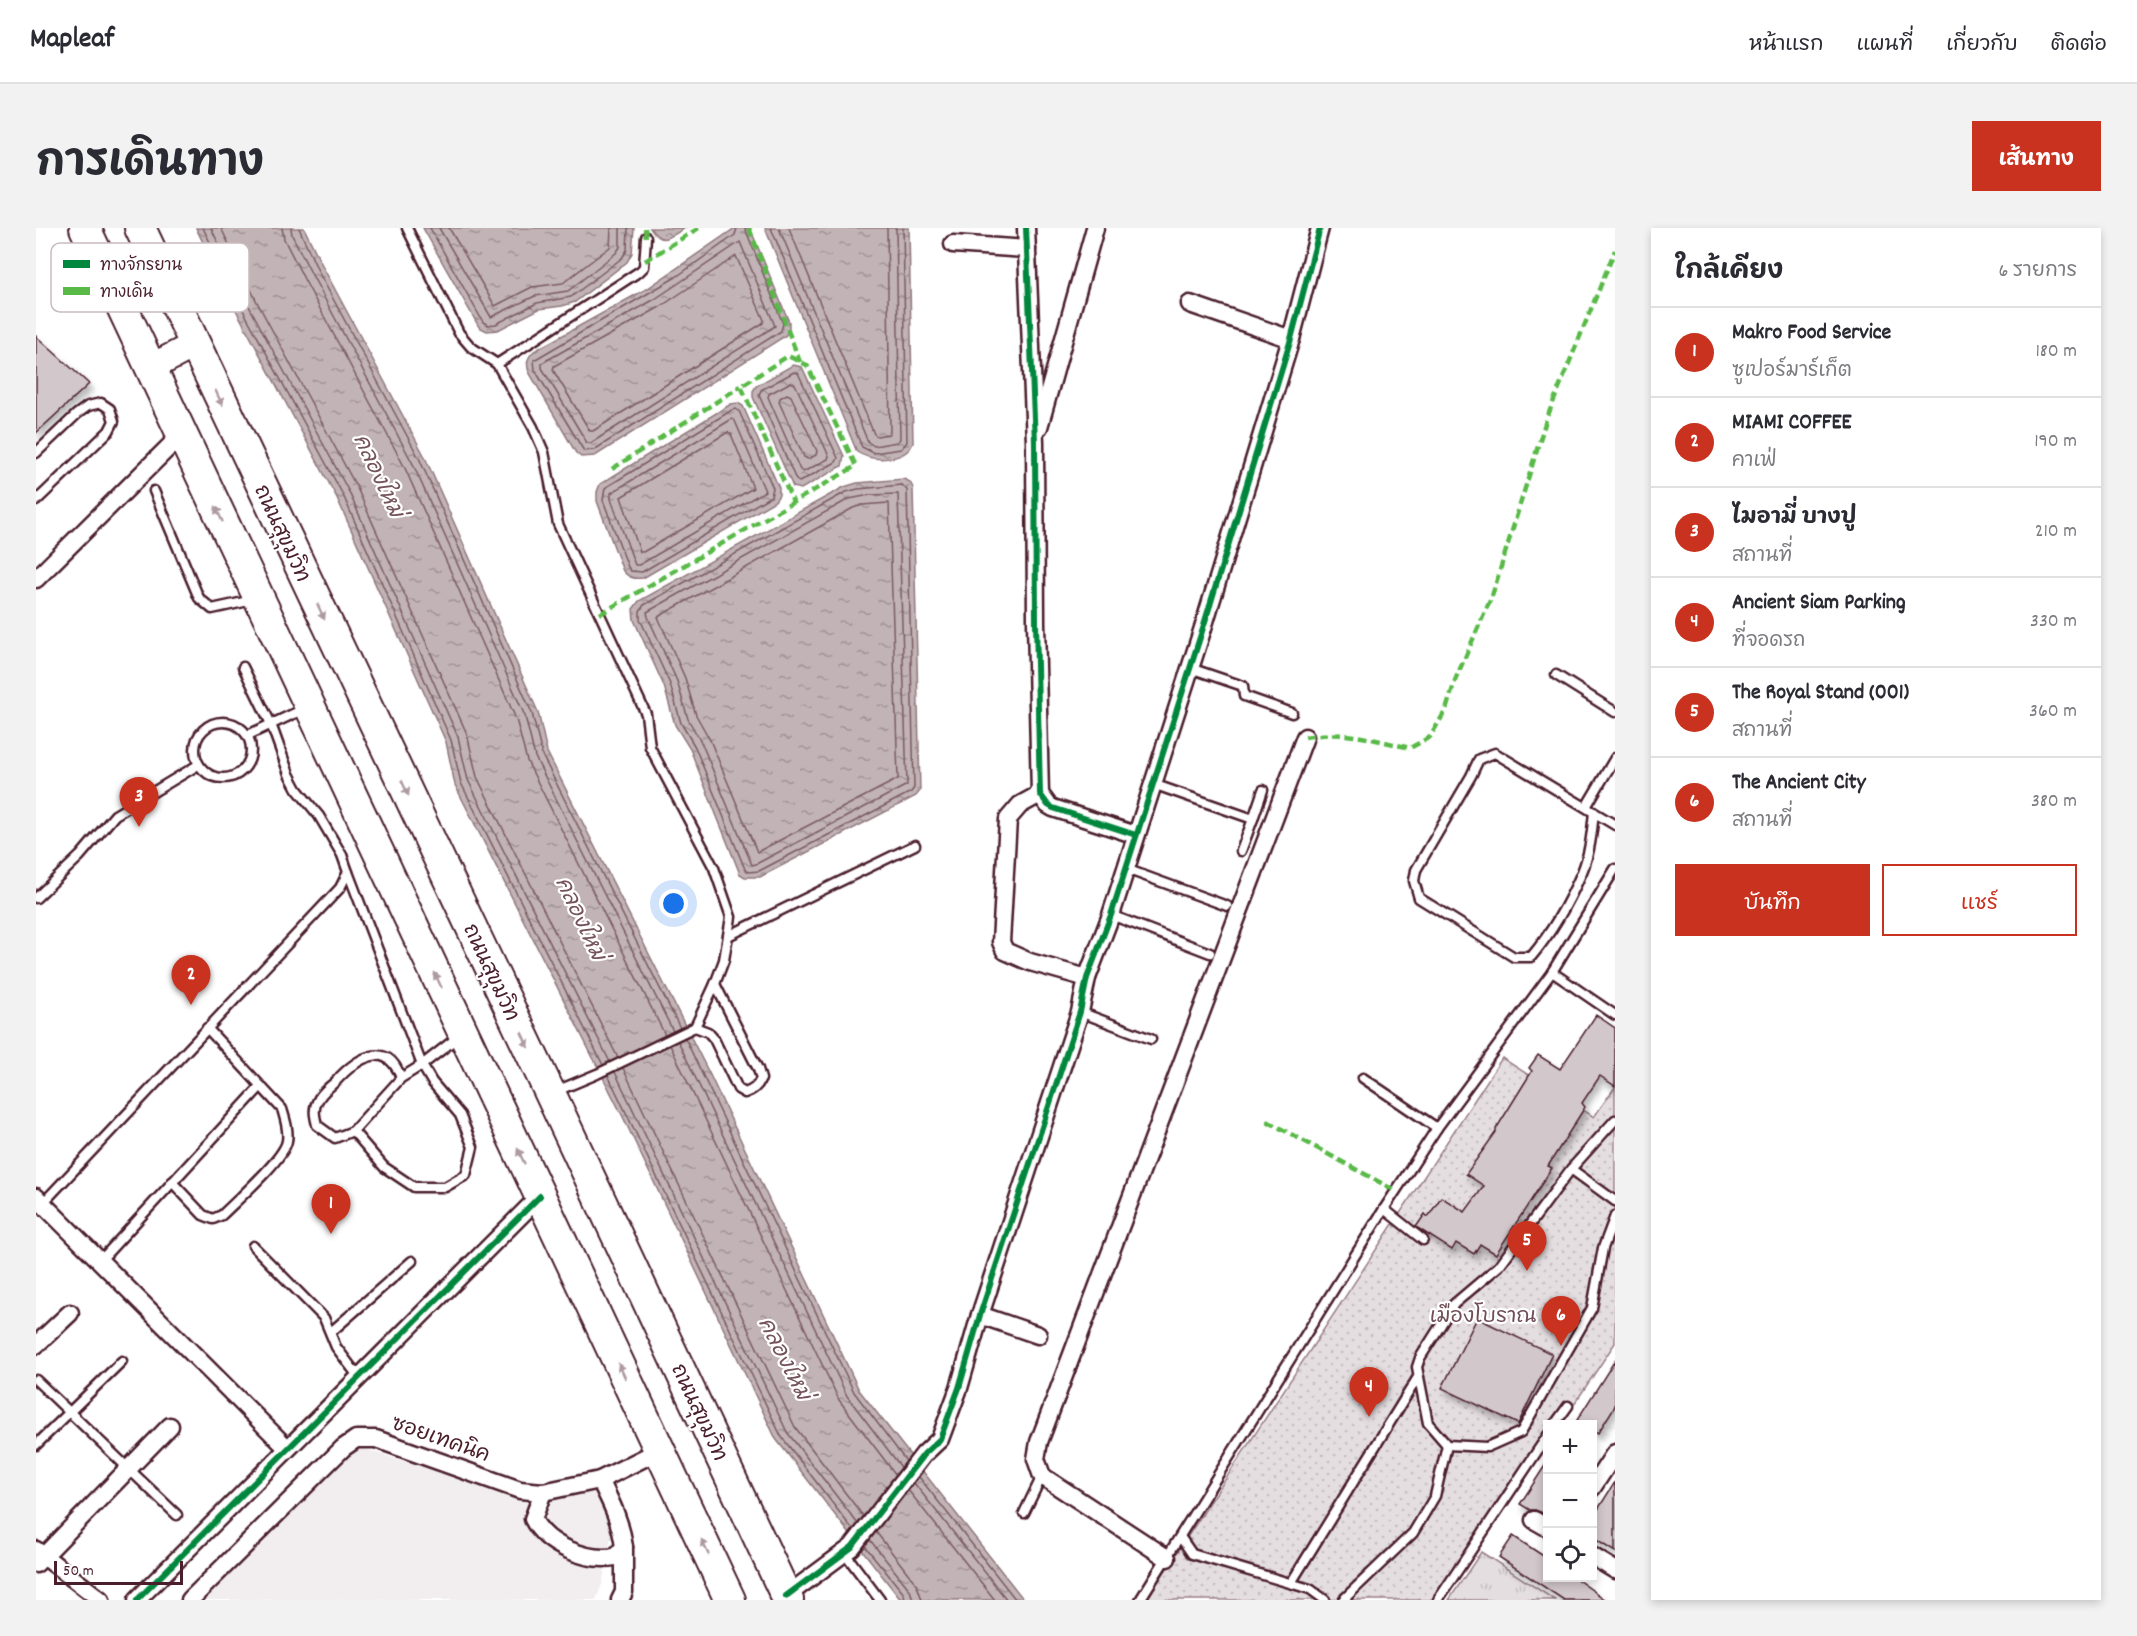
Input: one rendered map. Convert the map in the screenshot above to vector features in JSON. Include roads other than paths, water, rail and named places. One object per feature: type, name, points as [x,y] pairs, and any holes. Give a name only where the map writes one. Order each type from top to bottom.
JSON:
[{"type":"highway","points":[[85,228],[92,243]]},
{"type":"highway","name":"ถนนสุขุมวิท","points":[[140,228],[147,243]]},
{"type":"highway","points":[[124,312],[660,1450],[723,1595]]},
{"type":"highway","name":"ถนนสุขุมวิท","points":[[179,312],[787,1598]]},
{"type":"main road","points":[[150,368],[194,345]]},
{"type":"street","points":[[1026,228],[1035,442],[1040,794],[1053,808],[1136,836]]},
{"type":"street","points":[[1035,442],[1095,228]]},
{"type":"street","points":[[787,1598],[848,1550],[924,1454],[940,1439],[959,1389],[980,1315],[1080,1012],[1087,978],[1111,915],[1190,668],[1291,339],[1320,228]]},
{"type":"street","points":[[954,244],[1027,249]]},
{"type":"street","points":[[1190,304],[1291,339]]},
{"type":"street","points":[[36,579],[181,435]]},
{"type":"street","points":[[1167,1558],[1042,1476],[1036,1459],[1039,1442],[1305,737]]},
{"type":"street","points":[[1040,794],[1020,805],[1008,819],[1001,942],[1005,951],[1030,962],[1087,978]]},
{"type":"street","points":[[137,1600],[358,1376],[540,1197]]},
{"type":"street","points":[[40,1200],[287,1448]]},
{"type":"street","points":[[36,1345],[69,1313]]},
{"type":"street","points":[[980,1315],[1038,1335]]},
{"type":"street","points":[[101,1600],[38,1557],[170,1426]]},
{"type":"street","name":"ซอยเทคนิค","points":[[190,1600],[343,1448],[356,1439],[376,1439],[520,1490],[543,1492],[600,1480],[660,1450]]},
{"type":"street","points":[[1597,1482],[1615,1453]]},
{"type":"street","points":[[600,1480],[617,1514],[624,1547],[624,1592],[620,1600]]},
{"type":"street","points":[[543,1492],[533,1519],[538,1530],[553,1541],[601,1559],[615,1557],[624,1547]]},
{"type":"street","points":[[1597,1559],[1615,1570]]},
{"type":"lane","points":[[407,228],[459,333],[471,347],[496,364],[533,427],[544,452],[558,524],[646,714],[650,747],[714,868],[731,917],[724,960],[716,984],[692,1027],[597,1074],[550,1093]]},
{"type":"lane","points":[[496,364],[640,272],[644,267],[646,237]]},
{"type":"lane","points":[[36,453],[88,406],[101,403],[110,409],[114,421],[109,431],[36,501]]},
{"type":"lane","points":[[154,491],[199,598],[213,609],[259,599]]},
{"type":"lane","points":[[243,667],[271,724],[289,774],[342,855],[422,1065],[432,1082],[460,1115],[473,1148],[466,1175],[445,1187],[414,1187],[384,1167],[353,1131]]},
{"type":"lane","points":[[1190,668],[1243,686],[1244,696],[1292,713]]},
{"type":"lane","points":[[1556,675],[1615,712]]},
{"type":"lane","points":[[248,735],[309,706]]},
{"type":"lane","points":[[222,721],[237,725],[248,735],[251,750],[248,764],[237,775],[223,779],[208,775],[198,765],[194,750],[197,736],[208,725],[222,721]]},
{"type":"lane","points":[[1615,758],[1590,809],[1591,840],[1583,871],[1547,938],[1531,957],[1514,957],[1419,898],[1414,881],[1416,870],[1479,759],[1495,753],[1590,809],[1615,825]]},
{"type":"lane","points":[[36,898],[80,856],[115,815],[198,765]]},
{"type":"lane","points":[[1153,784],[1253,819]]},
{"type":"lane","points":[[1241,851],[1263,790]]},
{"type":"lane","points":[[728,936],[915,845]]},
{"type":"lane","points":[[1126,869],[1227,906]]},
{"type":"lane","points":[[1140,1600],[1181,1538],[1384,1209],[1437,1128],[1552,972],[1615,869]]},
{"type":"lane","points":[[40,1200],[339,888],[348,872]]},
{"type":"lane","points":[[1111,915],[1210,954]]},
{"type":"lane","points":[[1552,972],[1615,1015]]},
{"type":"lane","points":[[692,1027],[708,1032],[714,1039],[738,1089],[745,1093],[757,1087],[761,1079],[758,1069],[716,984]]},
{"type":"lane","points":[[1080,1012],[1151,1039]]},
{"type":"lane","points":[[172,1182],[203,1215],[213,1219],[222,1215],[281,1155],[287,1142],[282,1109],[207,1028]]},
{"type":"lane","points":[[401,1078],[397,1065],[389,1058],[365,1057],[343,1072],[322,1092],[314,1114],[317,1125],[335,1138],[353,1131],[401,1078],[422,1065],[463,1033]]},
{"type":"lane","points":[[1363,1078],[1437,1128]]},
{"type":"lane","points":[[100,1261],[261,1086]]},
{"type":"lane","points":[[1615,1120],[1571,1169],[1499,1266],[1454,1304],[1420,1358],[1417,1367],[1418,1377],[1428,1423],[1447,1445],[1487,1447],[1521,1432],[1592,1308],[1603,1248],[1615,1216]]},
{"type":"lane","points":[[1571,1169],[1615,1201]]},
{"type":"lane","points":[[1384,1209],[1423,1240]]},
{"type":"lane","points":[[253,1246],[324,1318],[336,1347],[358,1376]]},
{"type":"lane","points":[[331,1332],[412,1261]]},
{"type":"lane","points":[[36,1445],[68,1411],[122,1361]]},
{"type":"lane","points":[[1291,1583],[1418,1377]]},
{"type":"lane","points":[[36,1380],[177,1515]]},
{"type":"lane","points":[[1558,1420],[1568,1406]]},
{"type":"lane","points":[[1438,1600],[1543,1442]]},
{"type":"lane","points":[[1343,1600],[1413,1533],[1435,1496],[1447,1445]]},
{"type":"lane","points":[[1024,1513],[1042,1476]]},
{"type":"lane","points":[[1181,1538],[1192,1554],[1310,1589],[1325,1600]]},
{"type":"lane","points":[[848,1550],[880,1600]]},
{"type":"water","name":"คลองใหม่","points":[[196,228],[304,228],[424,455],[538,712],[547,752],[710,1075],[859,1390],[1024,1600],[901,1600],[776,1439],[623,1117],[455,785],[446,742],[337,498],[237,312],[249,312],[249,243],[203,243]]},
{"type":"water","points":[[423,228],[634,228],[632,253],[627,262],[575,302],[539,309],[498,330],[487,331],[479,327]]},
{"type":"water","points":[[650,228],[685,228],[670,237],[662,238],[654,234]]},
{"type":"water","points":[[735,228],[750,228],[789,322],[789,330],[785,336],[595,456],[581,457],[576,453],[529,372],[527,363],[530,356],[534,351],[648,288]]},
{"type":"water","points":[[765,228],[909,228],[913,443],[903,454],[879,459],[857,452]]},
{"type":"water","points":[[793,365],[802,367],[844,456],[842,466],[801,489],[793,487],[753,397],[756,386]]},
{"type":"water","points":[[738,403],[743,406],[779,488],[779,495],[775,501],[643,578],[627,575],[623,571],[597,501],[600,484],[731,404]]},
{"type":"water","points":[[904,479],[910,482],[913,488],[920,791],[916,796],[760,877],[745,877],[740,874],[690,749],[675,725],[664,686],[634,620],[633,609],[639,601],[844,487],[857,483]]},
{"type":"place","name":"ไมอามี่ บางปู","points":[[139,827]]},
{"type":"place","name":"MIAMI COFFEE","points":[[191,1005]]},
{"type":"place","name":"Makro Food Service","points":[[331,1234]]},
{"type":"place","name":"The Royal Stand (001)","points":[[1527,1271]]},
{"type":"place","name":"The Ancient City","points":[[1561,1346]]},
{"type":"place","name":"Ancient Siam Parking","points":[[1369,1417]]},
{"type":"park label","name":"เมืองโบราณ","points":[[1483,1315]]}]
